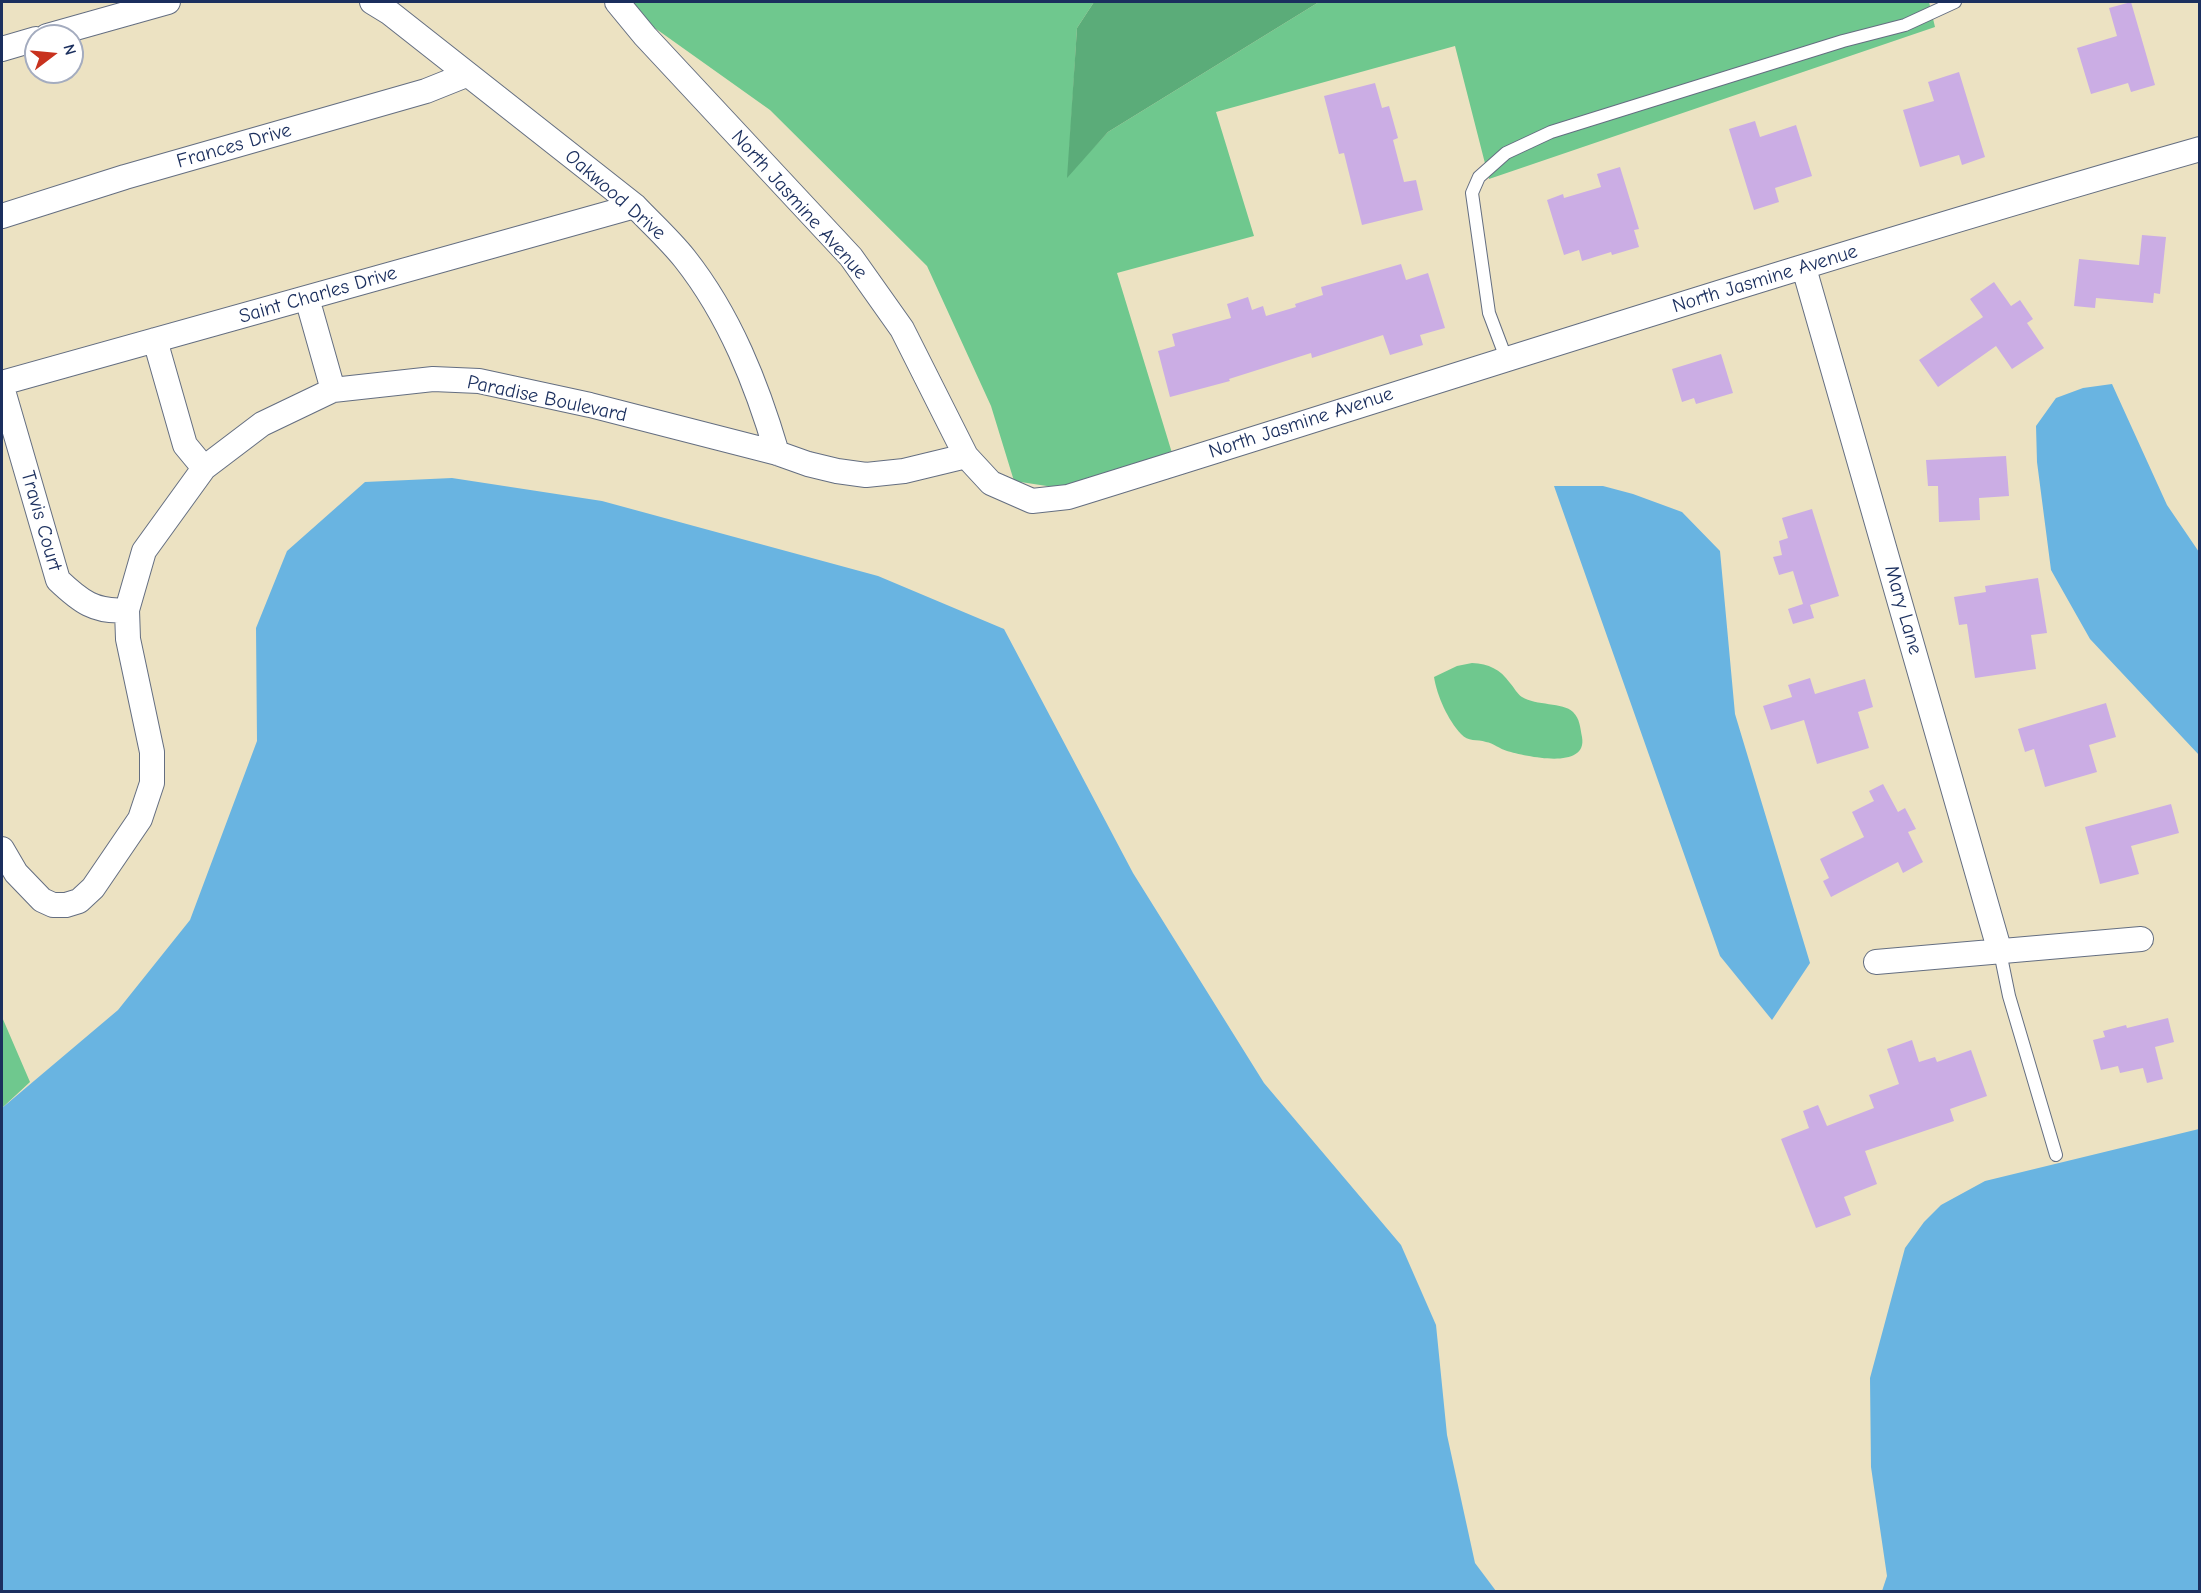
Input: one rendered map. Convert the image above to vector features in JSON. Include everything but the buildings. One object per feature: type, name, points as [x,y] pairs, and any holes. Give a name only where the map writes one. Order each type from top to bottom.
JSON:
[{"type":"street","points":[[84,26],[168,2]]},
{"type":"street","name":"Oakwood Drive","points":[[372,2],[635,206],[686,260],[711,297],[758,390],[777,453]]},
{"type":"street","name":"North Jasmine Avenue","points":[[617,2],[645,36],[851,257],[902,329],[966,456],[991,483],[1032,501],[1068,497],[1506,358],[2057,189],[2199,149]]},
{"type":"street","points":[[2,49],[24,43]]},
{"type":"street","name":"Frances Drive","points":[[2,216],[125,177],[426,91],[466,75]]},
{"type":"street","name":"Saint Charles Drive","points":[[2,385],[635,206]]},
{"type":"street","name":"Mary Lane","points":[[1804,268],[2000,952]]},
{"type":"street","points":[[308,298],[333,390]]},
{"type":"street","points":[[156,340],[185,445],[204,468]]},
{"type":"street","name":"Paradise Boulevard","points":[[2,849],[16,873],[42,900],[53,905],[66,905],[79,901],[93,888],[140,819],[152,783],[152,752],[128,639],[127,610],[144,551],[204,468],[262,424],[333,390],[433,379],[479,381],[590,405],[777,453],[808,464],[866,475],[904,471],[966,456]]},
{"type":"street","name":"Travis Court","points":[[2,385],[58,580],[76,597],[95,608],[110,612],[127,610]]},
{"type":"street","points":[[1876,962],[2141,939]]},
{"type":"lane","points":[[1506,358],[1489,313],[1472,193],[1479,177],[1506,153],[1551,132],[1843,41],[1905,25],[1955,2]]},
{"type":"lane","points":[[2000,952],[2009,996],[2056,1155]]},
{"type":"green space","points":[[632,2],[1094,2],[1077,28],[1068,175],[1108,132],[1319,2],[1929,2],[1935,27],[1489,179],[1455,46],[1216,112],[1254,236],[1117,273],[1172,453],[1060,488],[1014,481],[991,406],[927,266],[770,110],[652,26]]},
{"type":"green space","points":[[1094,2],[1319,2],[1108,132],[1067,178],[1077,28]]},
{"type":"green space","points":[[1472,663],[1489,666],[1498,671],[1522,697],[1528,700],[1563,707],[1573,712],[1580,727],[1581,748],[1566,758],[1540,758],[1507,751],[1489,743],[1464,737],[1444,707],[1434,677],[1457,666]]},
{"type":"green space","points":[[2,1017],[30,1082],[2,1108]]},
{"type":"water","points":[[2112,384],[2167,505],[2199,552],[2199,755],[2090,639],[2051,570],[2037,462],[2036,426],[2056,398],[2083,388]]},
{"type":"water","points":[[452,478],[602,501],[878,576],[1004,629],[1133,873],[1264,1083],[1401,1245],[1436,1325],[1447,1435],[1475,1563],[1496,1591],[2,1591],[2,1108],[118,1010],[190,920],[257,741],[256,628],[287,551],[365,482]]},
{"type":"water","points":[[1554,486],[1603,486],[1682,512],[1720,551],[1735,714],[1810,963],[1772,1020],[1720,956]]},
{"type":"water","points":[[2199,1129],[2199,1591],[1882,1591],[1887,1576],[1871,1467],[1870,1378],[1905,1248],[1924,1222],[1941,1205],[1985,1181]]}]
